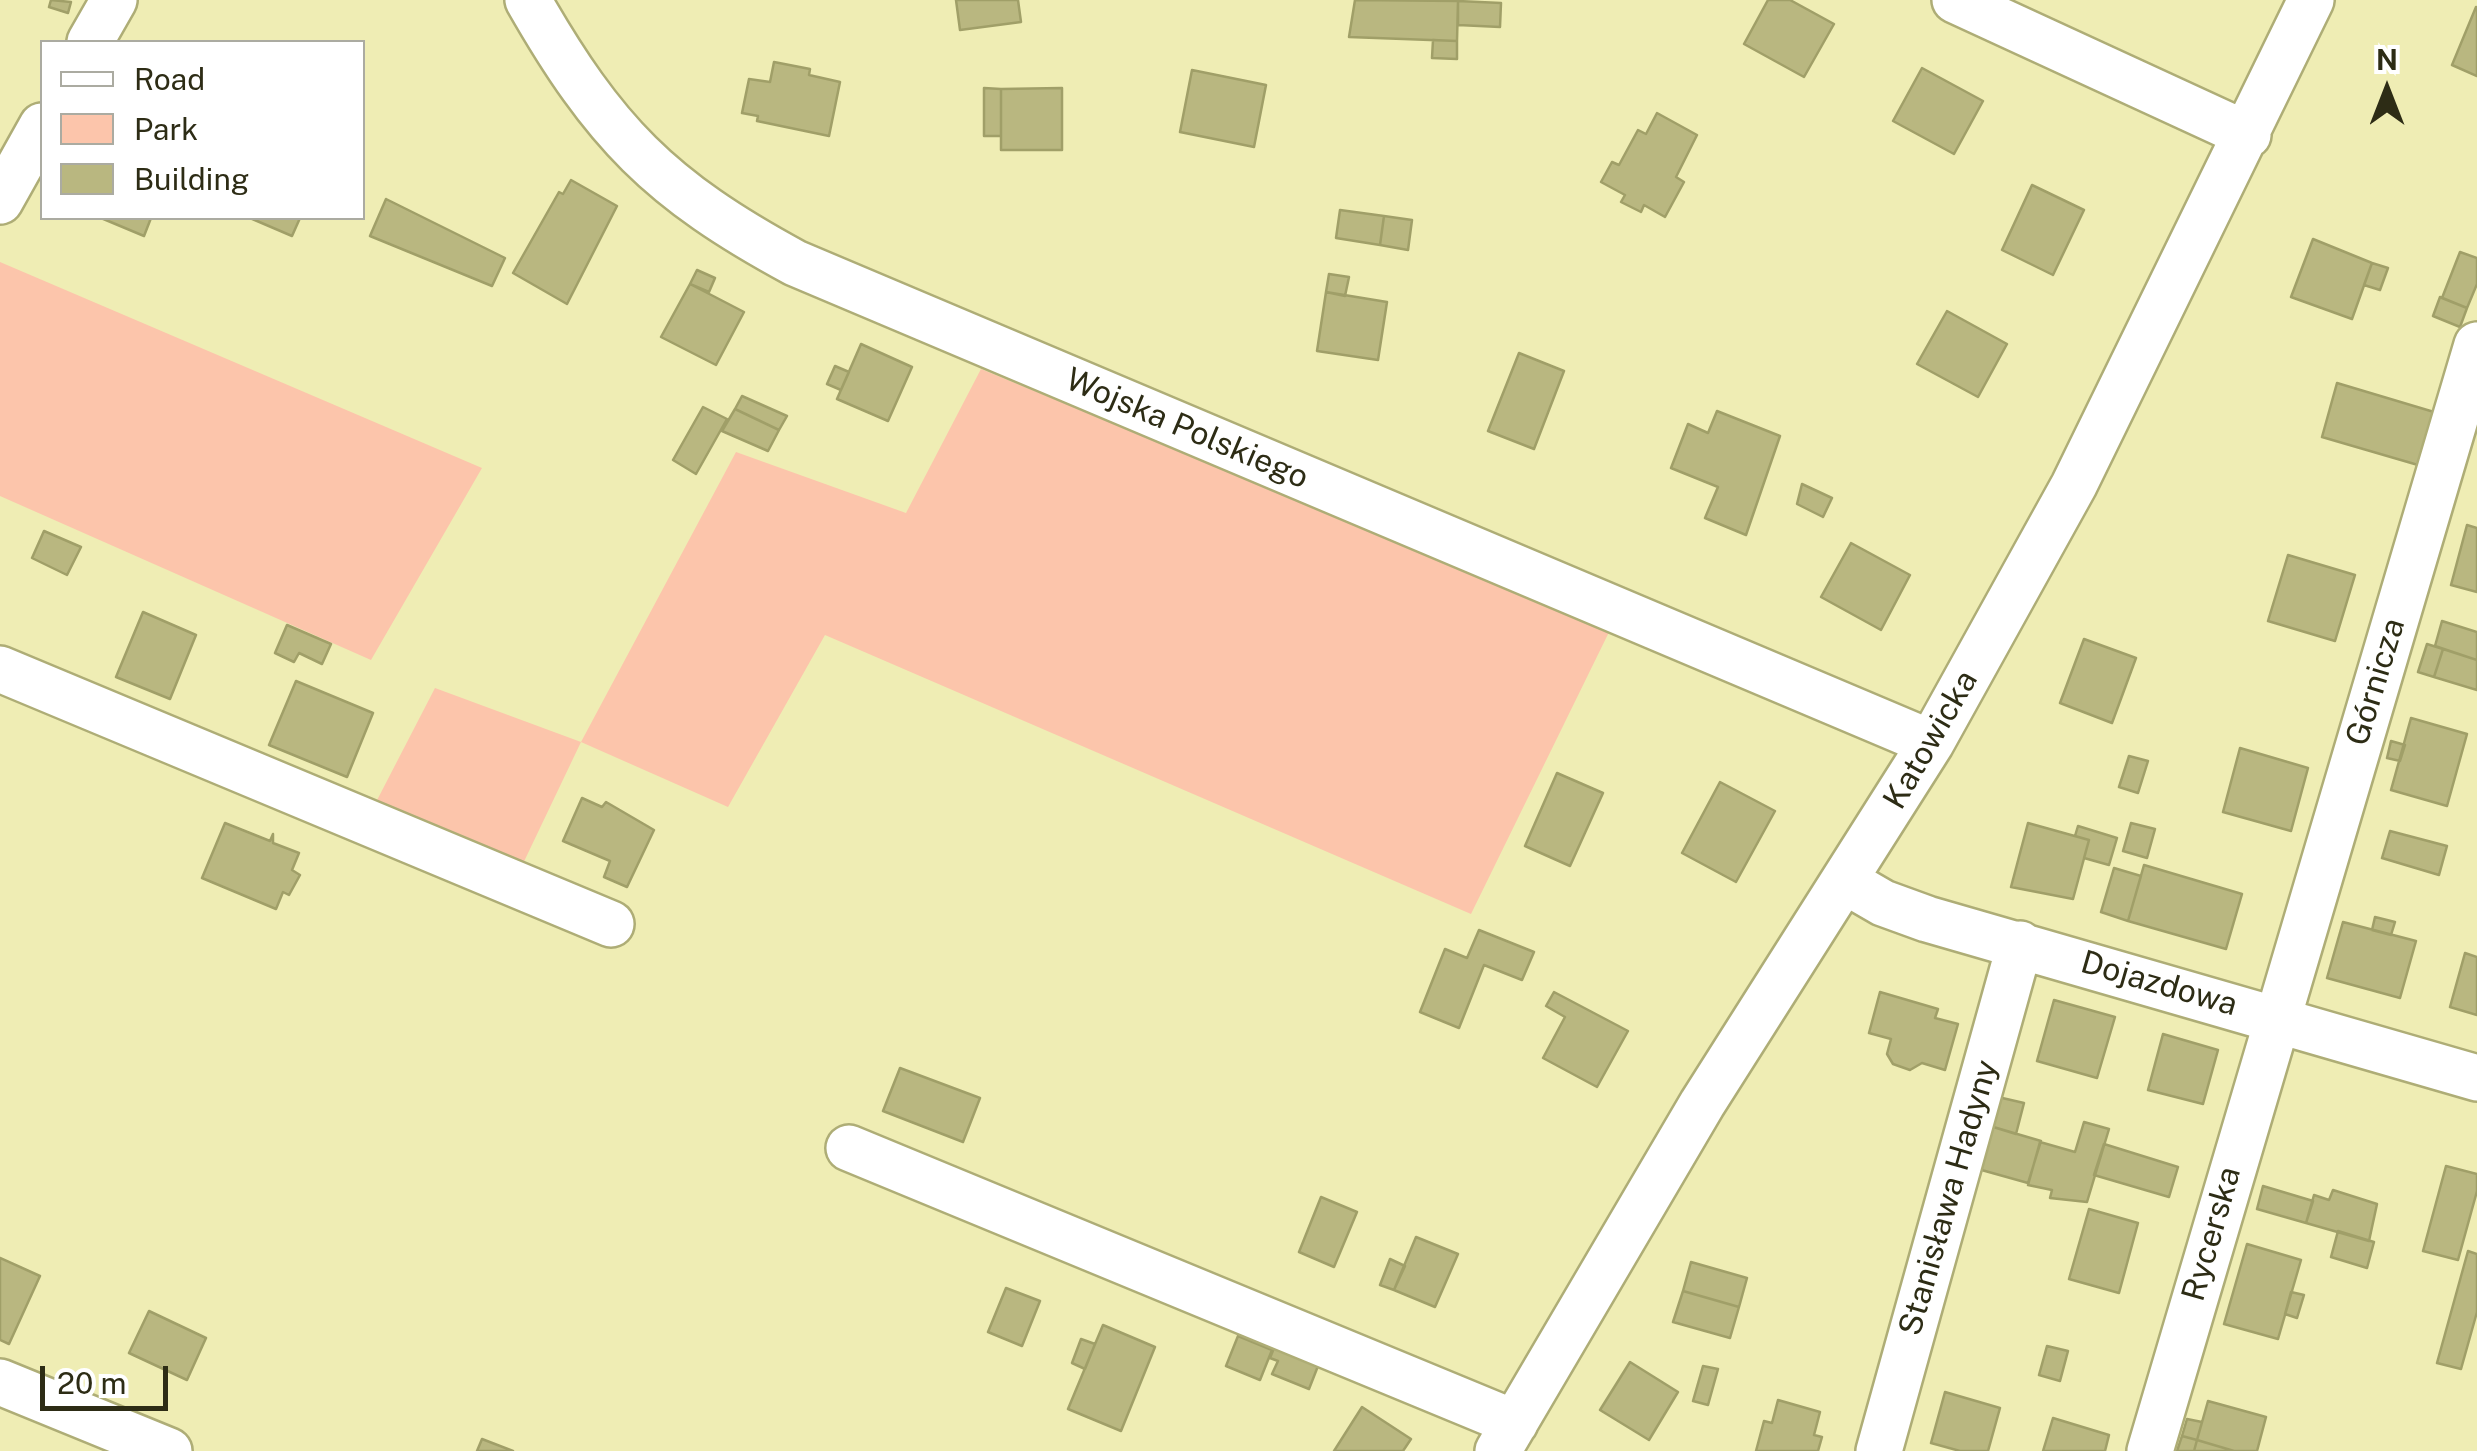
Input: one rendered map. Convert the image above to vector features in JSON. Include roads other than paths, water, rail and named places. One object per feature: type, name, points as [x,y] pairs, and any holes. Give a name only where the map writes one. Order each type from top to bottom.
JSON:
[{"type":"street","points":[[91,40],[114,0]]},
{"type":"street","name":"Wojska Polskiego","points":[[528,0],[588,96],[639,156],[693,204],[764,246],[1931,744]]},
{"type":"street","points":[[1955,0],[2248,135]]},
{"type":"street","name":"Katowicka","points":[[1507,1437],[1702,1104],[1931,744],[2074,485],[2311,0]]},
{"type":"street","points":[[0,201],[40,130]]},
{"type":"street","name":"Górnicza","points":[[2274,1018],[2477,345]]},
{"type":"street","points":[[0,669],[610,924]]},
{"type":"street","name":"Dojazdowa","points":[[1846,881],[1883,903],[2477,1078]]},
{"type":"street","name":"Stanisława Hadyny","points":[[1879,1451],[2020,944]]},
{"type":"street","name":"Rycerska","points":[[2150,1451],[2274,1018]]},
{"type":"street","points":[[849,1148],[1507,1437]]},
{"type":"street","points":[[0,1382],[169,1451]]}]
